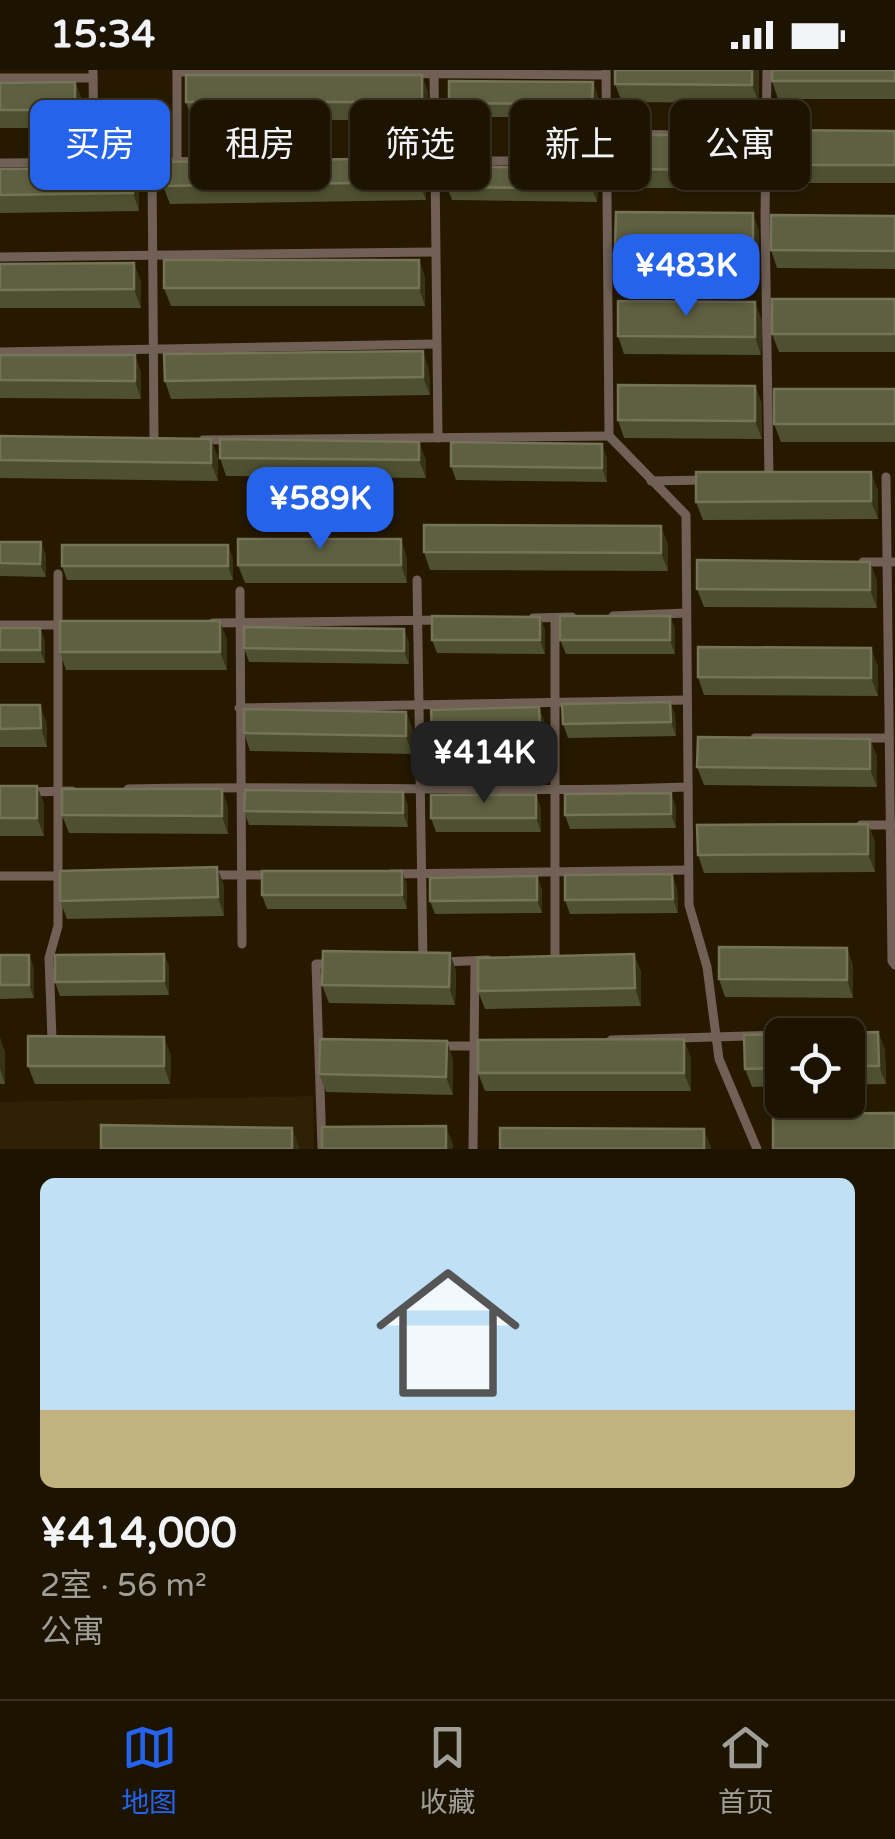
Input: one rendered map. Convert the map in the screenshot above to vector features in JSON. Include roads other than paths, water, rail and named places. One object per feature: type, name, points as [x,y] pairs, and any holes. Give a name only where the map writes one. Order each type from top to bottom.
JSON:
[{"type":"lane","points":[[767,70],[767,100]]},
{"type":"lane","points":[[177,160],[177,71],[606,72],[606,100]]},
{"type":"lane","points":[[434,72],[434,100]]},
{"type":"lane","points":[[0,78],[93,74],[93,100]]},
{"type":"lane","points":[[170,160],[190,160]]},
{"type":"lane","points":[[0,163],[30,163]]},
{"type":"lane","points":[[152,190],[154,440]]},
{"type":"lane","points":[[434,190],[438,438]]},
{"type":"lane","points":[[608,190],[608,436],[686,515],[689,906],[707,968],[719,1058],[757,1149]]},
{"type":"lane","points":[[765,190],[769,479]]},
{"type":"lane","points":[[608,215],[628,215]]},
{"type":"lane","points":[[746,217],[784,218]]},
{"type":"lane","points":[[0,257],[435,252]]},
{"type":"lane","points":[[608,306],[628,306]]},
{"type":"lane","points":[[746,306],[785,306]]},
{"type":"lane","points":[[0,352],[436,344]]},
{"type":"lane","points":[[608,390],[626,390]]},
{"type":"lane","points":[[751,391],[787,392]]},
{"type":"lane","points":[[192,440],[608,436]]},
{"type":"lane","points":[[135,440],[173,440]]},
{"type":"lane","points":[[866,478],[890,477],[889,738],[895,965]]},
{"type":"lane","points":[[750,479],[789,478]]},
{"type":"lane","points":[[652,480],[710,480]]},
{"type":"lane","points":[[850,562],[891,562]]},
{"type":"lane","points":[[686,564],[704,563]]},
{"type":"lane","points":[[52,1039],[49,958],[58,926],[58,574]]},
{"type":"lane","points":[[418,580],[424,962]]},
{"type":"lane","points":[[240,591],[242,944]]},
{"type":"lane","points":[[523,618],[686,613]]},
{"type":"lane","points":[[555,618],[556,958]]},
{"type":"lane","points":[[202,623],[456,620]]},
{"type":"lane","points":[[0,626],[75,624]]},
{"type":"lane","points":[[686,650],[705,651]]},
{"type":"lane","points":[[869,652],[891,652]]},
{"type":"lane","points":[[239,708],[687,700]]},
{"type":"lane","points":[[688,738],[706,738]]},
{"type":"lane","points":[[742,738],[889,738]]},
{"type":"lane","points":[[112,790],[240,786],[555,792],[688,787]]},
{"type":"lane","points":[[19,792],[76,791]]},
{"type":"lane","points":[[853,825],[892,825]]},
{"type":"lane","points":[[688,826],[706,826]]},
{"type":"lane","points":[[387,874],[688,870]]},
{"type":"lane","points":[[205,875],[278,875]]},
{"type":"lane","points":[[0,876],[76,876]]},
{"type":"lane","points":[[539,958],[575,958]]},
{"type":"lane","points":[[406,962],[507,960]]},
{"type":"lane","points":[[473,1149],[474,961]]},
{"type":"lane","points":[[322,1149],[316,964],[352,964]]},
{"type":"lane","points":[[604,1040],[765,1035]]},
{"type":"lane","points":[[318,1045],[338,1045]]},
{"type":"lane","points":[[435,1046],[492,1046]]}]
